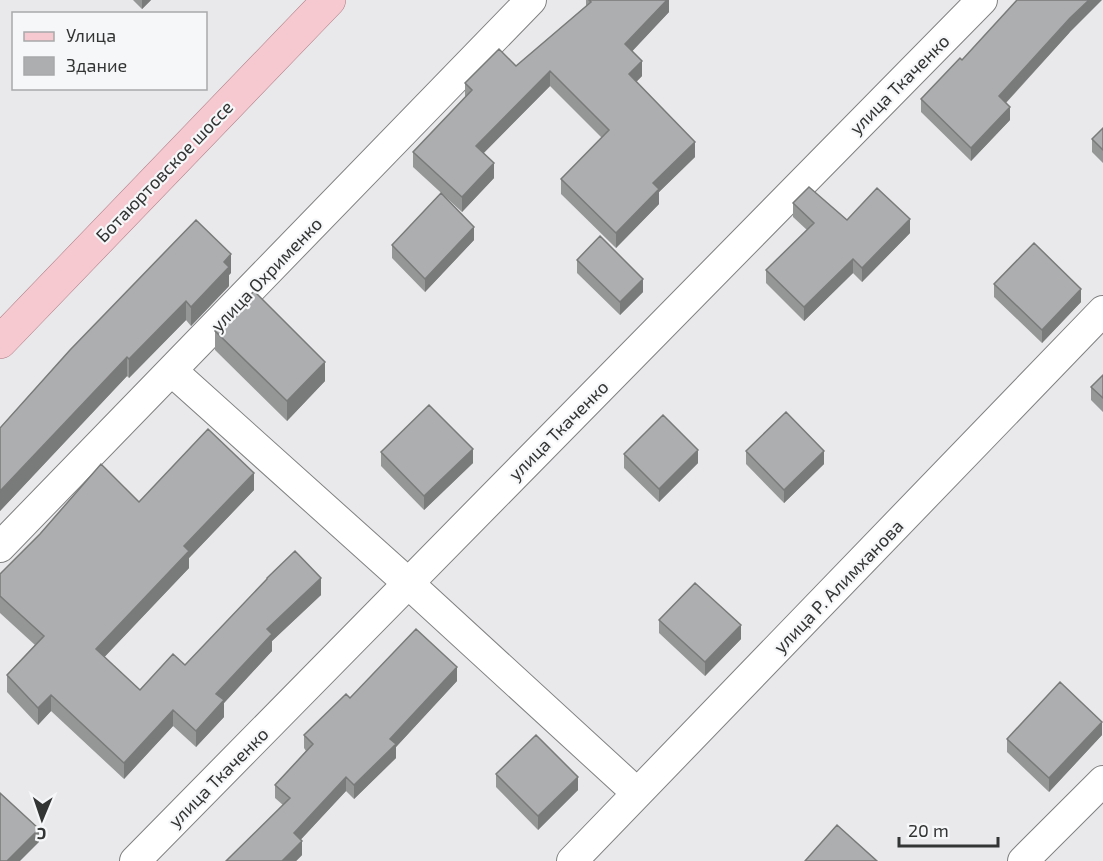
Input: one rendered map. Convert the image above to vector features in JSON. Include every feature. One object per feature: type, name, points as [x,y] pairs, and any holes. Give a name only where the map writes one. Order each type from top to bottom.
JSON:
[{"type":"main road","name":"Ботаюртовское шоссе","points":[[0,342],[329,0]]},
{"type":"street","name":"улица Охрименко","points":[[0,547],[531,0]]},
{"type":"street","name":"улица Ткаченко","points":[[135,861],[982,0]]},
{"type":"street","name":"улица Р. Алимханова","points":[[572,861],[1103,311]]},
{"type":"street","points":[[172,371],[638,793]]},
{"type":"street","points":[[1023,861],[1103,781]]},
{"type":"building","points":[[589,0],[667,0],[625,44],[642,61],[629,74],[695,142],[653,183],[659,189],[616,233],[561,179],[609,130],[550,71],[476,146],[494,163],[462,197],[413,152],[472,90],[465,83],[499,49],[516,66],[591,2]]},
{"type":"building","points":[[1017,0],[1089,0],[999,96],[1010,107],[971,148],[921,99],[960,58],[962,60]]},
{"type":"building","points":[[1103,128],[1103,150],[1092,139]]},
{"type":"building","points":[[809,187],[847,220],[877,188],[910,219],[862,268],[853,259],[804,307],[766,270],[814,223],[793,203]]},
{"type":"building","points":[[441,193],[474,227],[425,279],[392,245]]},
{"type":"building","points":[[196,220],[231,254],[224,262],[229,267],[191,307],[186,301],[129,359],[127,357],[0,491],[0,428],[70,350]]},
{"type":"building","points":[[600,236],[643,279],[620,302],[577,260]]},
{"type":"building","points":[[1034,243],[1081,289],[1042,330],[994,284]]},
{"type":"building","points":[[254,291],[325,362],[287,401],[215,331]]},
{"type":"building","points":[[1103,375],[1103,398],[1091,387]]},
{"type":"building","points":[[429,405],[473,449],[424,496],[381,452]]},
{"type":"building","points":[[786,412],[824,451],[784,490],[746,451]]},
{"type":"building","points":[[663,415],[698,450],[659,489],[624,454]]},
{"type":"building","points":[[208,429],[254,473],[184,546],[189,551],[96,649],[140,690],[173,654],[185,665],[295,551],[321,578],[267,629],[272,634],[216,694],[224,700],[196,731],[173,710],[124,763],[51,695],[38,708],[7,675],[44,636],[0,596],[0,574],[40,534],[101,464],[139,502]]},
{"type":"building","points":[[695,583],[741,625],[705,662],[659,620]]},
{"type":"building","points":[[416,629],[457,667],[390,739],[396,744],[354,785],[346,777],[294,833],[302,841],[282,861],[226,861],[290,798],[275,785],[313,744],[304,735],[346,694],[350,698]]},
{"type":"building","points":[[1060,682],[1102,722],[1049,778],[1007,739]]},
{"type":"building","points":[[536,735],[578,777],[538,816],[496,774]]},
{"type":"building","points":[[0,793],[39,829],[7,861],[0,861]]},
{"type":"building","points":[[837,825],[877,861],[805,861]]}]
